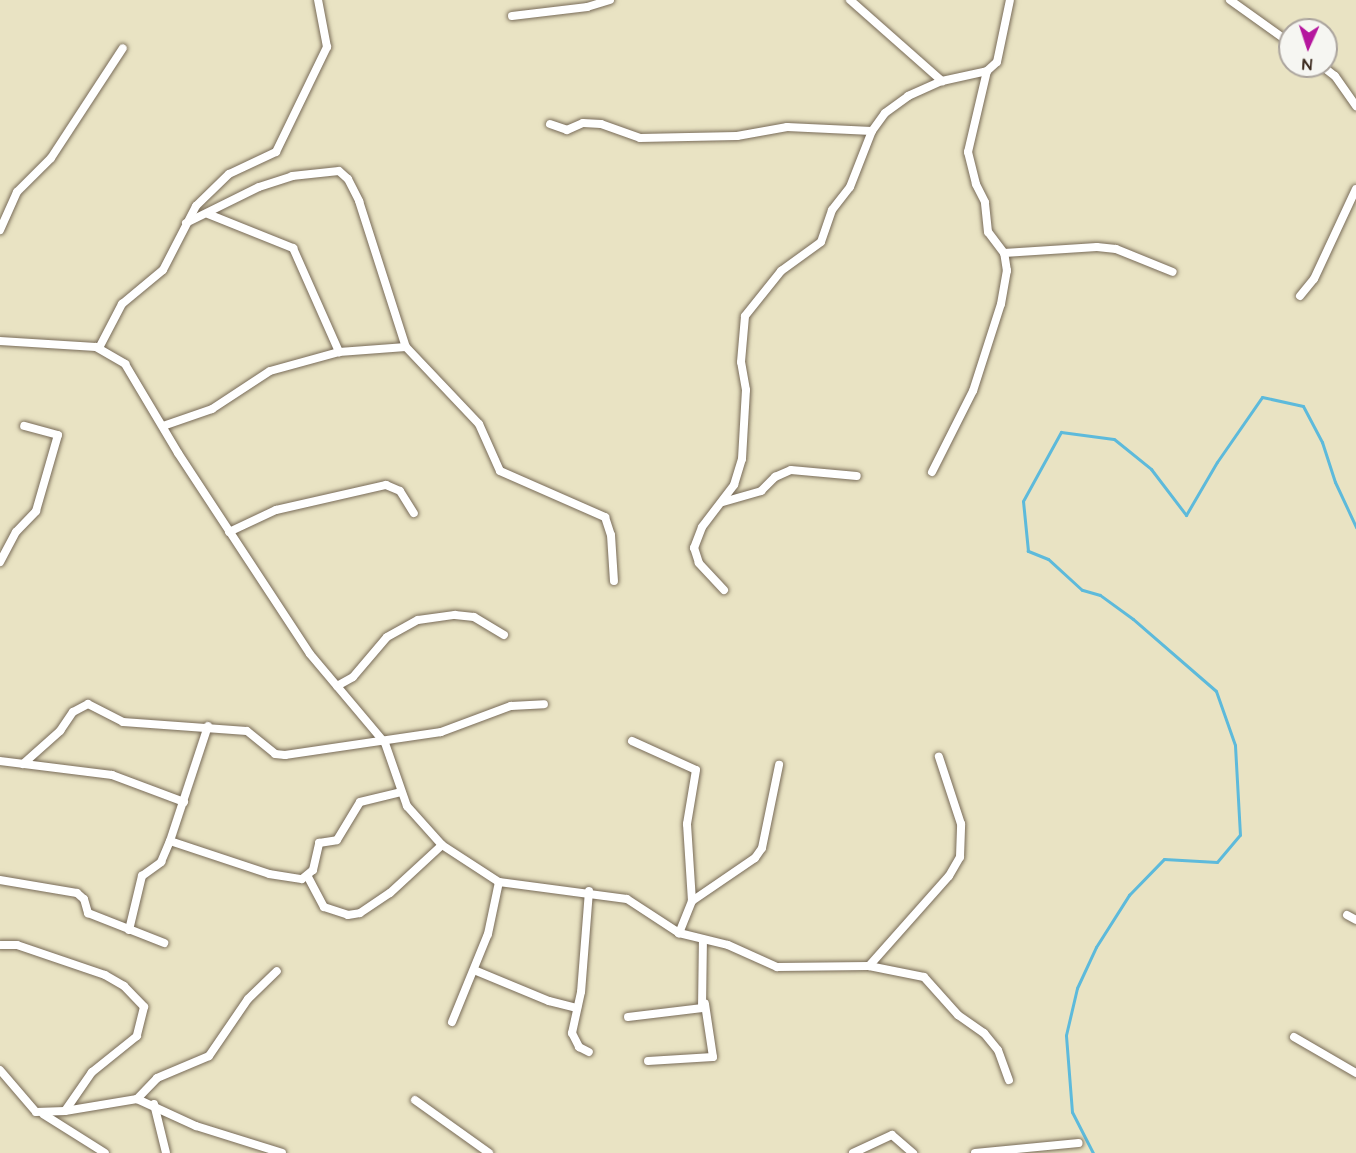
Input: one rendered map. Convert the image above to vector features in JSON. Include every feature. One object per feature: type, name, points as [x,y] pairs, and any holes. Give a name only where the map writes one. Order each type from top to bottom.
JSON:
[{"type":"street","points":[[99,348],[122,304],[163,270],[196,206],[229,174],[276,152],[327,47],[318,0]]},
{"type":"street","points":[[512,16],[587,7],[610,0]]},
{"type":"street","points":[[850,0],[942,81]]},
{"type":"street","points":[[724,590],[699,563],[694,549],[702,527],[734,485],[742,459],[746,390],[741,362],[745,316],[781,271],[821,242],[832,210],[850,187],[872,131],[896,104],[942,81],[987,71],[997,62],[1010,0]]},
{"type":"street","points":[[1230,0],[1278,34]]},
{"type":"street","points":[[0,230],[17,192],[51,158],[123,48]]},
{"type":"street","points":[[932,472],[973,391],[1001,304],[1007,271],[1004,253],[988,232],[985,202],[976,184],[968,152],[987,71]]},
{"type":"street","points":[[1336,78],[1356,106]]},
{"type":"street","points":[[550,124],[567,130],[583,123],[601,124],[640,138],[737,136],[787,127],[872,131]]},
{"type":"street","points":[[186,223],[208,214],[241,195],[292,176],[339,171],[348,179],[359,201],[406,347],[479,424],[500,471],[605,517],[611,535],[614,581]]},
{"type":"street","points":[[1300,296],[1314,279],[1356,189]]},
{"type":"street","points":[[208,214],[293,248],[339,352]]},
{"type":"street","points":[[1004,253],[1107,248],[1173,272]]},
{"type":"street","points":[[0,341],[99,348],[125,364],[229,531],[310,654],[385,743],[401,792],[418,821],[442,845],[499,882],[589,891],[637,904],[679,933],[728,945],[777,967],[869,966],[924,976],[958,1015],[984,1033],[998,1050],[1008,1080]]},
{"type":"street","points":[[163,426],[212,409],[270,371],[339,352],[406,347]]},
{"type":"street","points":[[0,562],[16,532],[36,511],[58,435],[24,426]]},
{"type":"street","points":[[723,502],[761,491],[775,477],[791,470],[857,476]]},
{"type":"street","points":[[229,531],[276,510],[386,485],[400,491],[414,513]]},
{"type":"street","points":[[337,686],[353,677],[387,637],[417,620],[455,615],[474,617],[504,635]]},
{"type":"street","points":[[22,764],[60,731],[73,712],[88,704],[94,704],[106,717],[123,722],[208,726],[247,731],[275,754],[285,755],[385,743],[441,732],[511,706],[544,704]]},
{"type":"street","points":[[129,930],[142,876],[161,862],[184,802],[208,726]]},
{"type":"street","points":[[632,741],[696,770],[687,824],[692,901],[679,933]]},
{"type":"street","points":[[869,966],[949,876],[960,857],[961,824],[939,757]]},
{"type":"street","points":[[0,761],[112,774],[184,802]]},
{"type":"street","points":[[692,901],[759,853],[779,765]]},
{"type":"street","points":[[401,792],[360,802],[337,840],[319,843],[308,877],[324,907],[348,915],[360,913],[390,894],[442,845]]},
{"type":"street","points":[[170,841],[268,874],[292,880],[308,877]]},
{"type":"street","points":[[0,880],[77,893],[84,899],[88,913],[164,943]]},
{"type":"street","points":[[452,1022],[488,934],[499,882]]},
{"type":"street","points":[[589,891],[591,904],[572,1033],[579,1047],[590,1052]]},
{"type":"street","points":[[1347,915],[1356,920]]},
{"type":"street","points":[[648,1061],[713,1057],[705,1004],[703,940]]},
{"type":"street","points":[[0,945],[17,945],[105,975],[124,986],[144,1007],[137,1036],[92,1072],[65,1111]]},
{"type":"street","points":[[474,969],[549,1001],[577,1008]]},
{"type":"street","points":[[137,1099],[157,1078],[209,1056],[248,999],[277,971]]},
{"type":"street","points":[[628,1017],[697,1010],[705,1004]]},
{"type":"street","points":[[1294,1037],[1356,1073]]},
{"type":"street","points":[[0,1070],[26,1104],[105,1153]]},
{"type":"street","points":[[43,1114],[137,1099],[153,1104],[196,1126],[282,1153]]},
{"type":"street","points":[[415,1100],[489,1153]]},
{"type":"street","points":[[153,1104],[166,1153]]},
{"type":"street","points":[[853,1153],[892,1135],[913,1153]]},
{"type":"street","points":[[975,1153],[1079,1143]]},
{"type":"waterway","points":[[1093,1153],[1072,1112],[1066,1035],[1077,988],[1096,947],[1129,895],[1164,859],[1217,862],[1240,835],[1235,745],[1216,691],[1133,619],[1100,595],[1082,590],[1048,559],[1028,551],[1023,501],[1061,432],[1114,439],[1151,469],[1186,515],[1217,462],[1262,397],[1303,406],[1322,442],[1335,482],[1356,527]]}]
